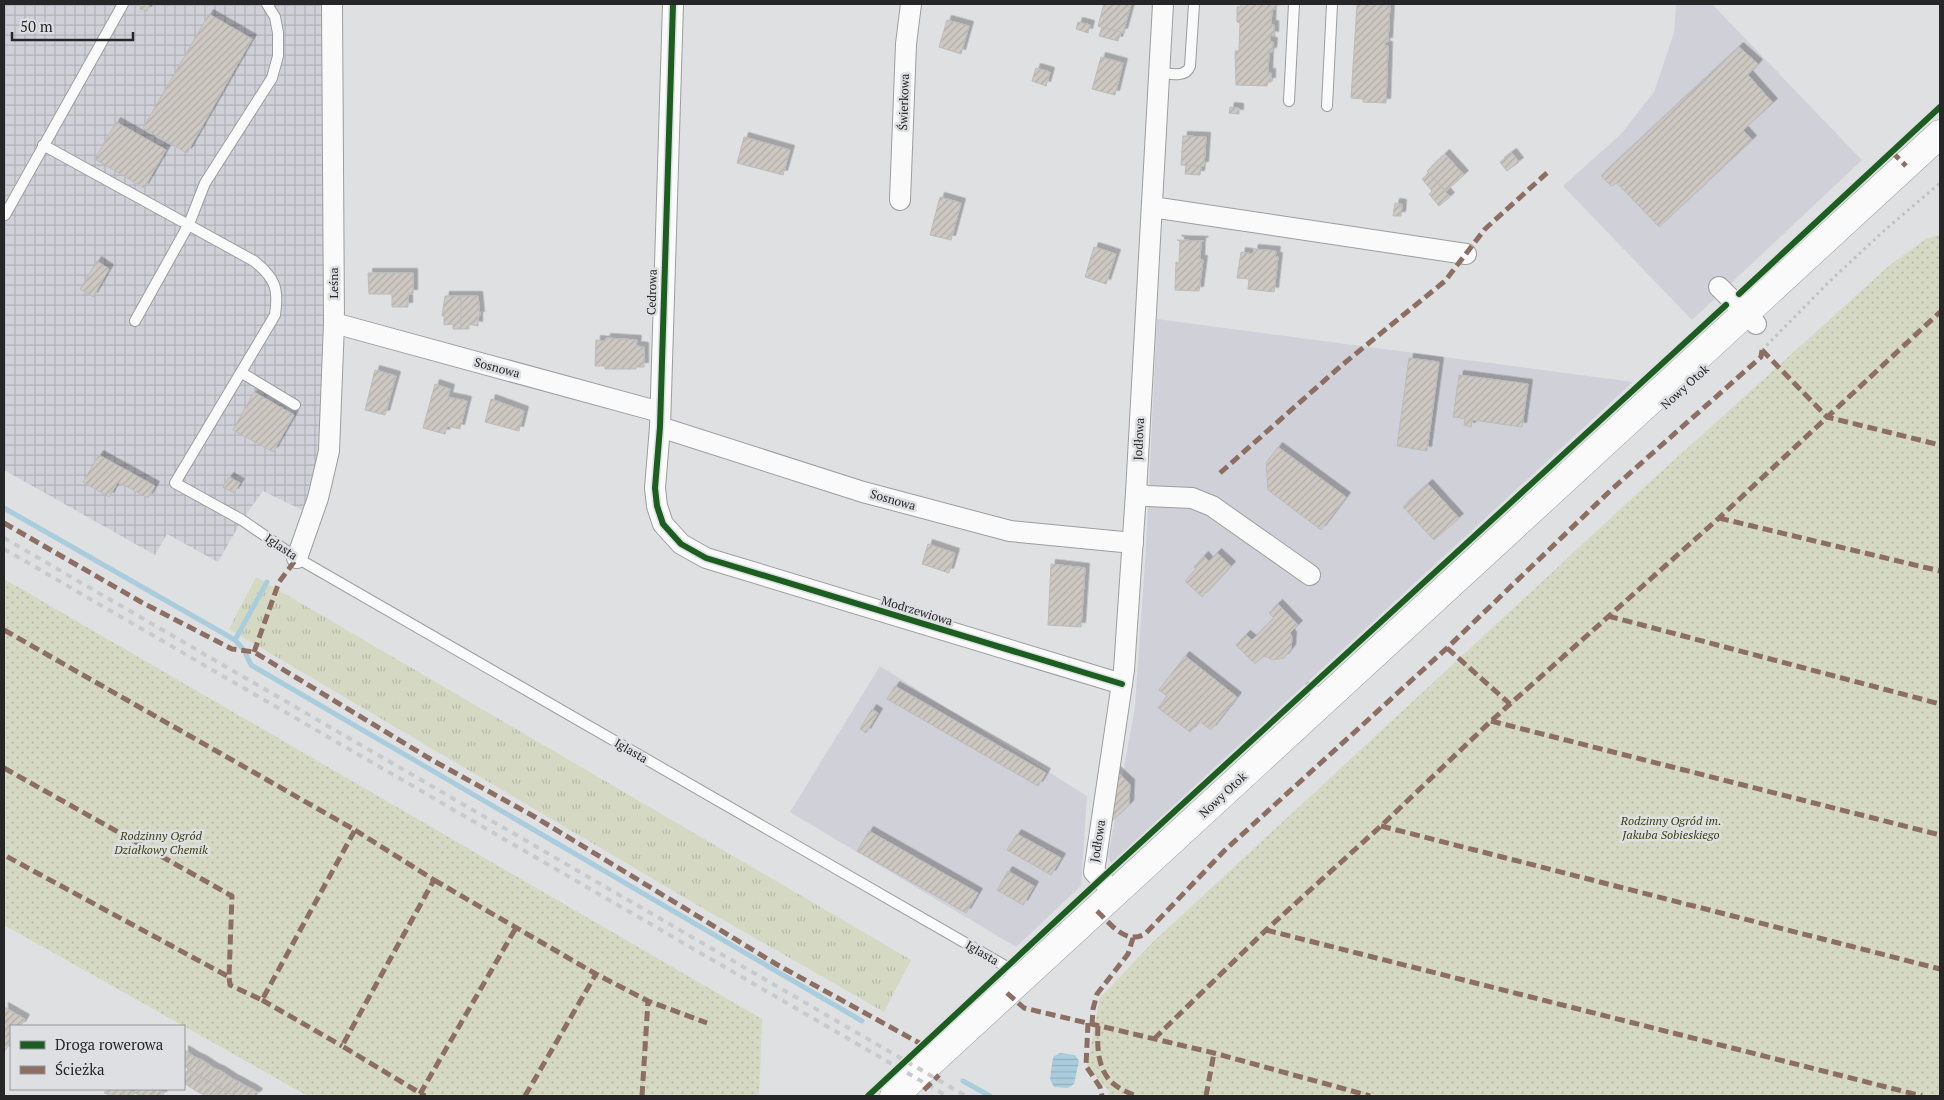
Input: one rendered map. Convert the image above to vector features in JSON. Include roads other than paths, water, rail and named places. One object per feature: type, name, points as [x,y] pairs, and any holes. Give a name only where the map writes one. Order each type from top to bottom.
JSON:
[{"type":"main road","name":"Nowy Otok","points":[[894,1096],[1116,894],[1318,694],[1522,519],[1750,319],[1830,236],[1940,134]]},
{"type":"street","name":"Leśna","points":[[297,558],[318,498],[329,450],[334,323],[332,4]]},
{"type":"street","name":"Cedrowa","points":[[673,4],[660,420],[656,488],[657,506],[663,524],[681,544],[706,558]]},
{"type":"street","name":"Świerkowa","points":[[900,200],[906,44],[911,4]]},
{"type":"street","name":"Jodłowa","points":[[1116,894],[1094,872],[1122,684],[1136,493],[1163,4]]},
{"type":"street","points":[[1152,207],[1466,254]]},
{"type":"street","points":[[1719,288],[1750,319]]},
{"type":"street","name":"Sosnowa","points":[[334,323],[660,420],[863,492],[1010,531],[1132,544]]},
{"type":"street","points":[[1136,493],[1147,496],[1192,498],[1212,506],[1310,575]]},
{"type":"street","name":"Modrzewiowa","points":[[706,558],[1122,684]]},
{"type":"lane","points":[[5,215],[123,4]]},
{"type":"lane","points":[[135,321],[189,224],[206,183],[272,78],[278,56],[278,34],[275,16],[267,4]]},
{"type":"lane","points":[[1160,72],[1183,74],[1188,71],[1190,66],[1194,4]]},
{"type":"lane","points":[[1289,101],[1294,4]]},
{"type":"lane","points":[[1327,106],[1332,4]]},
{"type":"lane","points":[[43,145],[189,224],[254,261],[267,272],[275,285],[278,297],[275,315],[242,373],[296,405]]},
{"type":"lane","name":"Iglasta","points":[[242,373],[175,483],[242,520],[297,558],[1006,967],[1020,981]]},
{"type":"water","points":[[1060,1053],[1075,1055],[1079,1061],[1074,1084],[1068,1088],[1054,1087],[1050,1079],[1053,1057]]},
{"type":"waterway","points":[[4,508],[235,640],[244,650],[251,665],[862,1021]]},
{"type":"waterway","points":[[235,640],[267,582]]},
{"type":"waterway","points":[[963,1081],[990,1096]]},
{"type":"railway","points":[[4,538],[966,1096]]},
{"type":"railway","points":[[4,549],[947,1096]]},
{"type":"park label","name":"Rodzinny Ogród im. Jakuba Sobieskiego","points":[[1671,828]]},
{"type":"park label","name":"Rodzinny Ogród Działkowy Chemik","points":[[161,843]]}]
